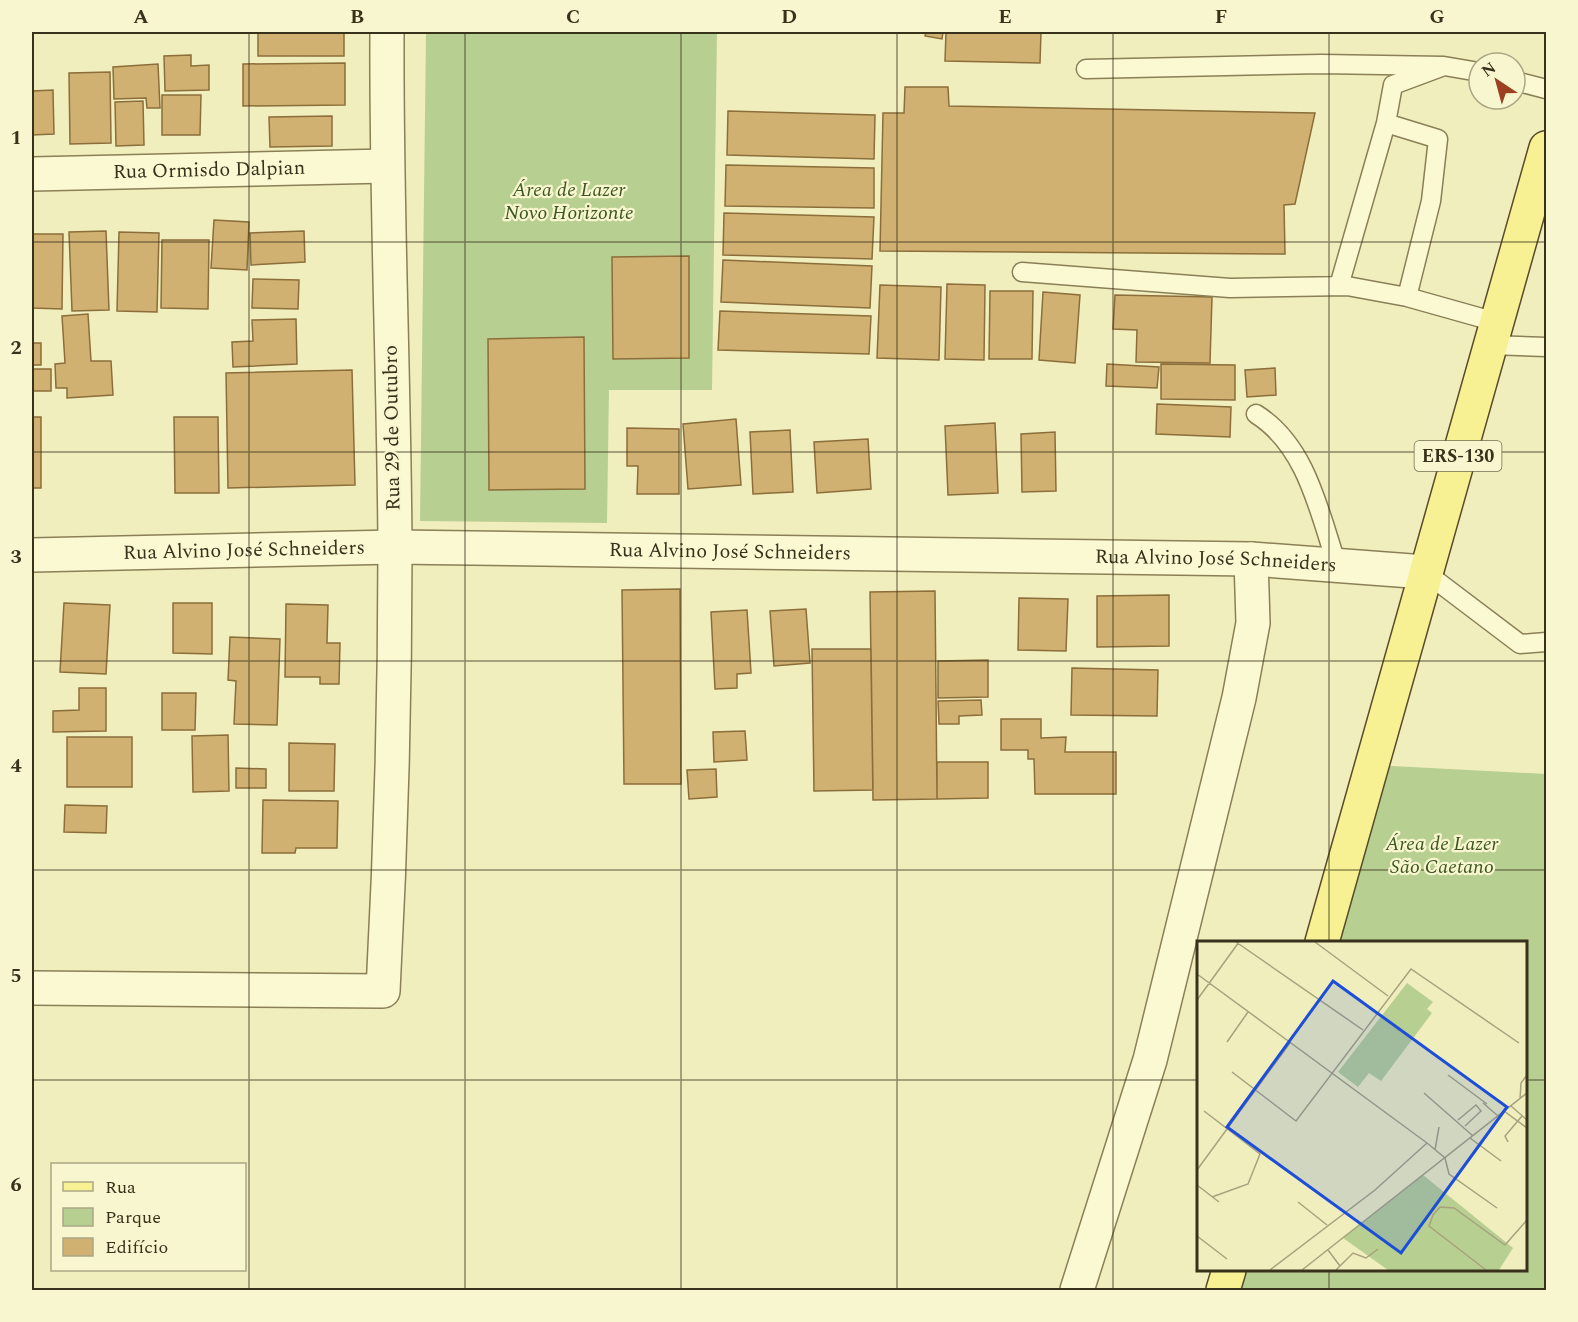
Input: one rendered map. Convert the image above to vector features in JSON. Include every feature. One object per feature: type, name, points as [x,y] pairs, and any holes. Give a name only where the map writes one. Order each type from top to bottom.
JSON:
[{"type":"main road","name":"ERS-130","points":[[1322,941],[1546,148]]},
{"type":"main road","points":[[1223,1290],[1228,1271]]},
{"type":"street","name":"Rua 29 de Outubro","points":[[32,988],[383,991],[392,825],[395,547],[387,166],[387,32]]},
{"type":"street","name":"Rua Ormisdo Dalpian","points":[[32,174],[387,166]]},
{"type":"street","name":"Rua Alvino José Schneiders","points":[[32,555],[395,547],[1251,559],[1425,572]]},
{"type":"street","points":[[1077,1290],[1150,1060],[1239,698],[1253,623],[1251,559]]},
{"type":"lane","points":[[1086,69],[1322,64],[1444,66],[1467,70]]},
{"type":"lane","points":[[1339,286],[1386,123],[1394,85],[1444,66]]},
{"type":"lane","points":[[1527,84],[1546,89]]},
{"type":"lane","points":[[1386,123],[1437,139],[1431,201],[1407,297]]},
{"type":"lane","points":[[1022,272],[1230,288],[1339,286],[1407,297],[1493,333],[1546,347]]},
{"type":"lane","points":[[1257,414],[1270,423],[1308,477],[1337,565]]},
{"type":"lane","points":[[1425,572],[1520,644],[1546,642]]},
{"type":"green space","name":"Área de Lazer Novo Horizonte","points":[[426,32],[717,32],[712,390],[609,390],[607,523],[420,521]]},
{"type":"green space","name":"Área de Lazer São Caetano","points":[[1373,765],[1546,774],[1546,1290],[1223,1290],[1229,1271],[1527,1271],[1527,941],[1322,941]]},
{"type":"building","points":[[258,32],[344,32],[344,56],[258,56]]},
{"type":"building","points":[[926,32],[943,32],[942,39],[925,36]]},
{"type":"building","points":[[946,32],[1041,32],[1040,63],[945,61]]},
{"type":"building","points":[[191,55],[191,66],[209,65],[209,90],[165,91],[164,56]]},
{"type":"building","points":[[345,63],[345,105],[243,106],[243,64]]},
{"type":"building","points":[[158,64],[160,108],[147,108],[146,98],[114,99],[113,67]]},
{"type":"building","points":[[110,72],[111,143],[70,144],[69,73]]},
{"type":"building","points":[[905,87],[948,87],[949,106],[1315,113],[1295,204],[1284,205],[1285,254],[880,251],[883,113],[904,113]]},
{"type":"building","points":[[53,90],[54,134],[32,135],[32,91]]},
{"type":"building","points":[[162,95],[201,95],[200,135],[162,135]]},
{"type":"building","points":[[143,101],[144,145],[116,146],[115,102]]},
{"type":"building","points":[[728,111],[875,115],[874,159],[727,155]]},
{"type":"building","points":[[332,116],[332,146],[270,147],[269,117]]},
{"type":"building","points":[[726,165],[874,168],[874,208],[725,206]]},
{"type":"building","points":[[724,213],[874,217],[872,259],[723,255]]},
{"type":"building","points":[[214,220],[249,222],[247,270],[211,268]]},
{"type":"building","points":[[106,231],[109,310],[72,311],[69,232]]},
{"type":"building","points":[[304,231],[305,262],[251,265],[250,233]]},
{"type":"building","points":[[119,232],[159,233],[157,312],[117,311]]},
{"type":"building","points":[[32,234],[63,234],[62,309],[32,308]]},
{"type":"building","points":[[162,240],[209,240],[208,309],[161,308]]},
{"type":"building","points":[[689,256],[689,358],[613,359],[612,257]]},
{"type":"building","points":[[723,260],[872,266],[870,308],[721,302]]},
{"type":"building","points":[[253,279],[299,280],[298,309],[252,308]]},
{"type":"building","points":[[947,284],[985,285],[984,360],[945,359]]},
{"type":"building","points":[[880,285],[941,287],[939,360],[877,358]]},
{"type":"building","points":[[990,291],[1033,291],[1032,359],[989,359]]},
{"type":"building","points":[[1043,292],[1080,295],[1075,363],[1039,360]]},
{"type":"building","points":[[1115,295],[1212,297],[1210,363],[1136,362],[1137,330],[1113,329]]},
{"type":"building","points":[[720,311],[871,316],[869,354],[718,350]]},
{"type":"building","points":[[88,314],[91,361],[111,361],[113,395],[67,398],[67,388],[56,388],[55,364],[65,363],[62,316]]},
{"type":"building","points":[[296,319],[297,364],[233,367],[232,342],[253,341],[252,320]]},
{"type":"building","points":[[584,337],[585,489],[489,490],[488,339]]},
{"type":"building","points":[[32,343],[41,343],[41,365],[32,365]]},
{"type":"building","points":[[1107,364],[1159,367],[1157,388],[1106,386]]},
{"type":"building","points":[[1161,364],[1235,365],[1235,400],[1161,399]]},
{"type":"building","points":[[1275,368],[1276,395],[1247,397],[1245,370]]},
{"type":"building","points":[[32,369],[51,369],[51,391],[32,391]]},
{"type":"building","points":[[352,370],[355,485],[228,488],[226,373]]},
{"type":"building","points":[[1157,404],[1231,407],[1230,437],[1156,434]]},
{"type":"building","points":[[32,417],[41,417],[41,488],[32,488]]},
{"type":"building","points":[[174,417],[218,417],[219,493],[175,493]]},
{"type":"building","points":[[736,419],[741,485],[688,489],[683,424]]},
{"type":"building","points":[[995,423],[998,493],[948,495],[945,426]]},
{"type":"building","points":[[627,428],[679,429],[679,494],[637,494],[638,466],[627,466]]},
{"type":"building","points":[[790,430],[793,492],[753,494],[750,432]]},
{"type":"building","points":[[1055,432],[1056,491],[1022,492],[1021,434]]},
{"type":"building","points":[[868,439],[871,489],[817,493],[814,442]]},
{"type":"building","points":[[680,589],[681,784],[624,784],[622,590]]},
{"type":"building","points":[[935,591],[937,799],[873,800],[870,592]]},
{"type":"building","points":[[1169,595],[1169,646],[1097,647],[1097,596]]},
{"type":"building","points":[[1019,598],[1068,599],[1066,651],[1018,650]]},
{"type":"building","points":[[64,603],[110,605],[106,674],[60,672]]},
{"type":"building","points":[[173,603],[212,603],[212,654],[173,653]]},
{"type":"building","points":[[286,604],[328,605],[327,643],[340,643],[339,684],[320,684],[320,677],[285,677]]},
{"type":"building","points":[[806,609],[810,663],[774,666],[770,611]]},
{"type":"building","points":[[747,610],[751,673],[737,674],[737,688],[715,689],[711,612]]},
{"type":"building","points":[[230,637],[280,639],[277,725],[234,724],[236,681],[228,680]]},
{"type":"building","points":[[812,649],[871,649],[873,790],[814,791]]},
{"type":"building","points":[[988,660],[988,697],[938,698],[938,661]]},
{"type":"building","points":[[1072,668],[1158,670],[1157,716],[1071,715]]},
{"type":"building","points":[[79,688],[106,688],[106,731],[53,732],[53,711],[79,710]]},
{"type":"building","points":[[162,693],[196,693],[195,730],[162,730]]},
{"type":"building","points":[[981,700],[982,715],[959,716],[959,724],[939,724],[938,701]]},
{"type":"building","points":[[1001,719],[1041,719],[1041,738],[1066,737],[1065,752],[1116,752],[1116,794],[1035,794],[1034,759],[1028,759],[1028,750],[1001,750]]},
{"type":"building","points":[[745,731],[747,760],[714,762],[713,732]]},
{"type":"building","points":[[228,735],[229,791],[193,792],[192,736]]},
{"type":"building","points":[[67,737],[132,737],[132,787],[67,787]]},
{"type":"building","points":[[289,743],[335,744],[334,791],[289,791]]},
{"type":"building","points":[[937,762],[988,762],[988,798],[937,799]]},
{"type":"building","points":[[236,768],[266,769],[266,788],[236,788]]},
{"type":"building","points":[[716,769],[717,797],[689,799],[687,770]]},
{"type":"building","points":[[263,800],[338,801],[337,848],[296,848],[295,853],[262,853]]},
{"type":"building","points":[[65,805],[107,806],[106,833],[64,832]]}]
